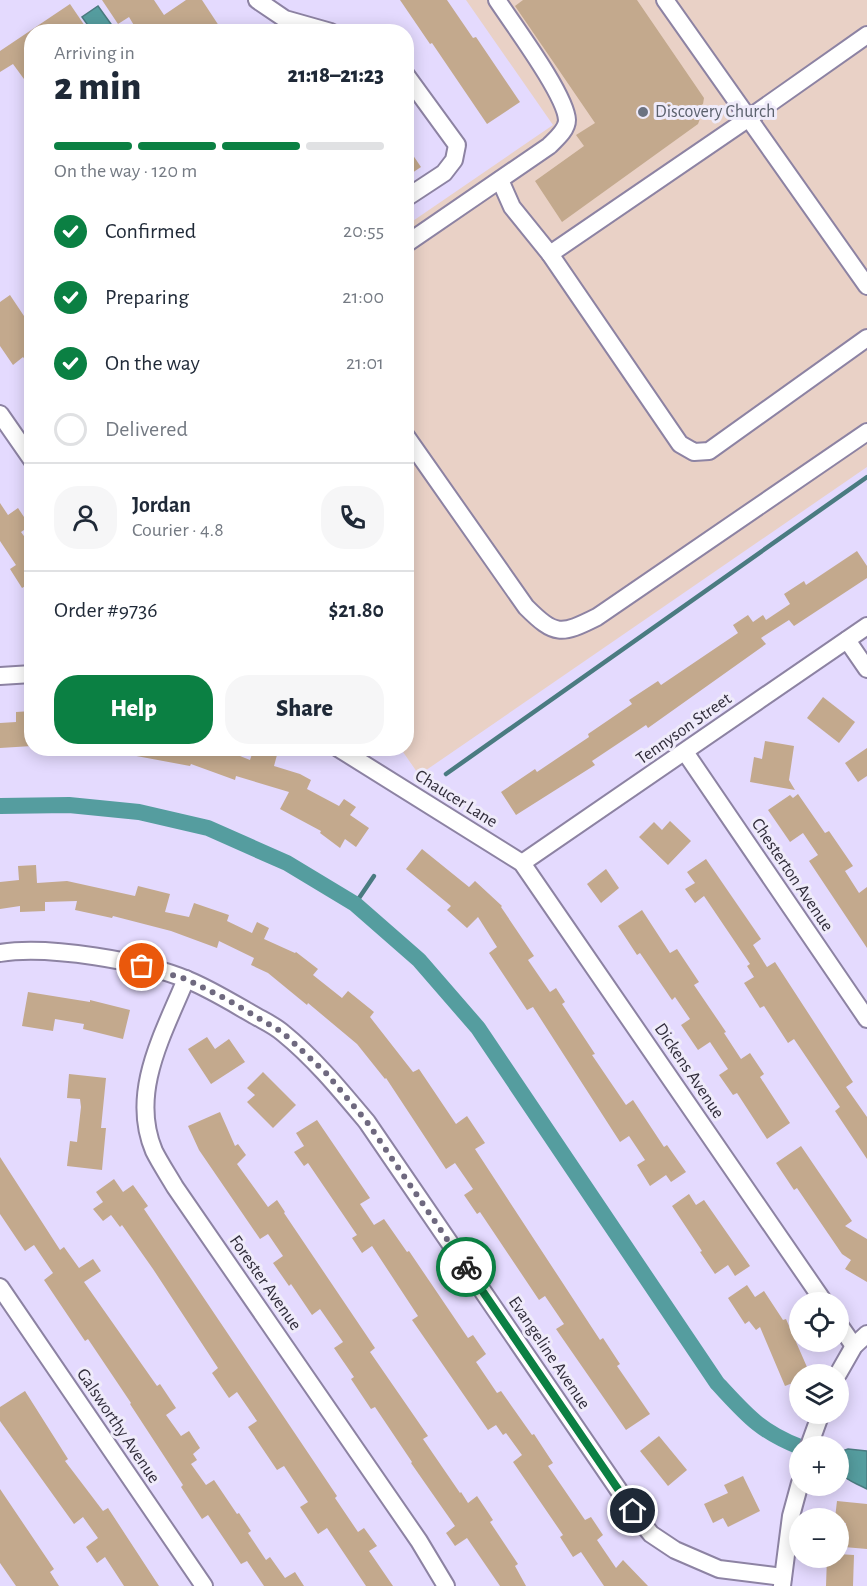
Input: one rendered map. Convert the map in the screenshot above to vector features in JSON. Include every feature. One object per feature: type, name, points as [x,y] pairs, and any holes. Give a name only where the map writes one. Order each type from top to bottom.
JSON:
[{"type":"street","points":[[257,0],[285,19],[303,24]]},
{"type":"street","points":[[414,239],[549,146],[561,134],[567,123],[565,109],[542,68],[496,0]]},
{"type":"street","points":[[665,0],[867,286]]},
{"type":"street","points":[[550,254],[867,35]]},
{"type":"street","points":[[414,86],[457,145],[454,160],[444,173],[414,193]]},
{"type":"street","points":[[500,180],[512,207],[550,254],[680,444],[694,452],[710,451],[867,338]]},
{"type":"street","points":[[0,414],[24,448]]},
{"type":"street","points":[[414,447],[526,607],[552,628],[565,631],[597,617],[867,432]]},
{"type":"street","name":"Tennyson Street","points":[[522,863],[867,626]]},
{"type":"street","points":[[847,640],[867,669]]},
{"type":"street","points":[[0,675],[24,674]]},
{"type":"street","name":"Chesterton Avenue","points":[[685,752],[867,1019]]},
{"type":"street","name":"Chaucer Lane","points":[[351,756],[522,863]]},
{"type":"street","name":"Dickens Avenue","points":[[522,863],[817,1292]]},
{"type":"street","name":"Evangeline Avenue","points":[[0,953],[10,951],[60,953],[121,960],[186,979],[228,1000],[282,1032],[327,1074],[361,1114],[651,1534],[675,1550],[719,1569],[782,1581]]},
{"type":"street","name":"Forester Avenue","points":[[186,979],[150,1068],[145,1103],[148,1129],[154,1151],[175,1187],[419,1541],[446,1586]]},
{"type":"street","name":"Galsworthy Avenue","points":[[0,1287],[204,1586]]},
{"type":"street","points":[[844,1364],[854,1346],[867,1334]]},
{"type":"street","points":[[849,1339],[854,1346]]},
{"type":"street","points":[[782,1581],[797,1496]]},
{"type":"shaded area","points":[[466,0],[867,0],[867,467],[419,775],[406,756],[414,756],[414,220],[553,125]]},
{"type":"shaded area","points":[[98,6],[111,24],[87,24],[82,17]]},
{"type":"shaded area","points":[[849,1449],[867,1451],[867,1489],[849,1480]]},
{"type":"building","points":[[102,0],[154,0],[164,15],[186,0],[202,0],[218,24],[133,24],[129,17],[118,24]]},
{"type":"building","points":[[400,0],[447,0],[473,38],[476,37],[520,102],[487,124]]},
{"type":"building","name":"Discovery Church","points":[[523,0],[637,0],[704,98],[703,104],[696,108],[701,116],[698,124],[562,222],[535,181],[584,146],[576,135],[595,123],[515,6]]},
{"type":"building","points":[[70,4],[84,24],[40,24]]},
{"type":"building","points":[[24,35],[24,79],[13,64],[0,72],[0,51]]},
{"type":"building","points":[[414,157],[421,167],[414,172]]},
{"type":"building","points":[[10,295],[24,316],[24,358],[13,365],[0,346],[0,302]]},
{"type":"building","points":[[0,503],[8,515],[18,508],[24,517],[24,530],[21,532],[24,536],[24,587],[22,588],[10,569],[16,565],[0,541]]},
{"type":"building","points":[[857,551],[867,566],[867,578],[794,626],[789,620],[761,638],[766,644],[648,728],[646,725],[592,761],[595,765],[516,815],[501,792],[535,769],[537,772],[589,737],[588,734],[632,704],[629,700],[658,681],[661,685],[738,633],[733,625],[748,615],[753,622],[763,615],[766,620],[790,604],[784,594],[804,581],[806,585]]},
{"type":"building","points":[[823,697],[855,722],[839,743],[807,718]]},
{"type":"building","points":[[16,712],[24,712],[24,746],[0,748],[0,723],[16,722]]},
{"type":"building","points":[[765,741],[794,746],[789,780],[795,790],[750,782],[754,757],[762,759]]},
{"type":"building","points":[[867,748],[867,776],[858,782],[845,763]]},
{"type":"building","points":[[136,756],[240,756],[250,760],[251,756],[277,756],[274,766],[311,780],[307,789],[339,806],[344,799],[356,807],[350,815],[369,828],[356,847],[345,839],[340,848],[320,833],[321,831],[280,809],[289,792],[236,776],[235,780],[191,764],[190,766]]},
{"type":"building","points":[[798,794],[825,833],[829,831],[853,866],[845,871],[859,893],[867,887],[867,948],[809,861],[818,855],[803,833],[790,842],[768,810],[790,795],[793,798]]},
{"type":"building","points":[[670,821],[691,841],[668,865],[639,837],[654,822],[662,830]]},
{"type":"building","points":[[422,849],[469,887],[475,881],[502,906],[534,956],[528,960],[550,992],[556,988],[565,1002],[562,1004],[595,1054],[592,1055],[626,1105],[633,1100],[664,1147],[667,1145],[686,1172],[671,1182],[666,1175],[650,1186],[637,1165],[645,1160],[629,1136],[620,1142],[533,1007],[527,1010],[489,953],[497,947],[478,917],[467,928],[447,910],[451,906],[406,869]]},
{"type":"building","points":[[706,859],[761,939],[753,945],[767,967],[775,962],[853,1082],[846,1087],[867,1117],[867,1159],[835,1111],[840,1107],[794,1039],[788,1043],[764,1006],[760,1008],[744,983],[754,977],[747,966],[750,964],[704,896],[695,903],[685,889],[695,883],[687,872]]},
{"type":"building","points":[[36,865],[37,883],[67,881],[135,896],[138,886],[170,894],[165,912],[189,917],[194,903],[229,915],[227,921],[252,933],[257,922],[269,928],[264,939],[296,952],[318,969],[313,975],[342,998],[348,991],[374,1012],[370,1017],[413,1072],[419,1069],[456,1124],[467,1116],[485,1143],[475,1149],[600,1340],[603,1338],[620,1364],[617,1366],[650,1414],[626,1430],[556,1329],[564,1324],[545,1296],[539,1300],[480,1212],[477,1214],[464,1195],[473,1189],[455,1163],[446,1169],[386,1078],[357,1044],[268,973],[251,965],[254,958],[219,941],[217,948],[171,931],[113,916],[112,918],[75,910],[77,901],[45,902],[45,911],[20,912],[20,906],[0,909],[0,882],[19,880],[18,866]]},
{"type":"building","points":[[606,869],[619,888],[601,903],[587,884]]},
{"type":"building","points":[[642,910],[670,953],[677,949],[699,982],[694,985],[726,1032],[724,1033],[741,1059],[750,1053],[764,1074],[760,1077],[790,1123],[767,1139],[737,1093],[733,1095],[719,1075],[728,1069],[710,1042],[698,1050],[681,1025],[690,1019],[675,997],[672,1000],[640,953],[637,955],[618,926]]},
{"type":"building","points":[[28,992],[90,1002],[90,1000],[130,1010],[123,1039],[83,1029],[84,1024],[55,1019],[53,1031],[22,1026]]},
{"type":"building","points":[[207,1037],[215,1049],[229,1039],[245,1062],[211,1084],[188,1049]]},
{"type":"building","points":[[263,1072],[296,1105],[273,1128],[247,1102],[255,1095],[247,1088]]},
{"type":"building","points":[[69,1074],[106,1078],[101,1128],[106,1128],[102,1170],[67,1166],[70,1141],[77,1142],[81,1107],[80,1099],[67,1098]]},
{"type":"building","points":[[220,1112],[235,1146],[238,1144],[246,1155],[237,1164],[268,1207],[277,1200],[375,1348],[370,1352],[428,1436],[423,1439],[468,1503],[477,1496],[493,1520],[490,1522],[518,1564],[515,1566],[526,1586],[500,1586],[467,1538],[455,1546],[446,1533],[455,1526],[375,1407],[371,1409],[351,1379],[354,1377],[334,1348],[343,1342],[320,1309],[312,1315],[291,1284],[289,1286],[273,1263],[283,1256],[268,1234],[260,1239],[199,1150],[188,1126]]},
{"type":"building","points":[[317,1120],[370,1198],[360,1204],[374,1225],[384,1219],[407,1252],[409,1251],[468,1338],[473,1335],[486,1354],[476,1362],[497,1393],[501,1391],[532,1435],[534,1434],[553,1463],[548,1466],[585,1520],[591,1517],[603,1535],[597,1540],[616,1568],[623,1560],[648,1586],[604,1586],[581,1552],[573,1557],[560,1537],[563,1535],[513,1462],[522,1455],[506,1433],[503,1435],[496,1425],[488,1430],[412,1320],[418,1316],[372,1246],[362,1253],[352,1238],[357,1235],[308,1163],[304,1166],[294,1152],[304,1146],[296,1133]]},
{"type":"building","points":[[801,1146],[852,1221],[845,1226],[867,1239],[867,1282],[845,1269],[851,1260],[842,1254],[797,1188],[794,1190],[776,1163]]},
{"type":"building","points":[[0,1157],[60,1250],[64,1247],[79,1268],[93,1259],[101,1271],[84,1282],[157,1386],[160,1384],[176,1408],[166,1415],[181,1436],[189,1431],[200,1448],[193,1454],[197,1460],[191,1464],[206,1485],[214,1480],[251,1531],[248,1533],[266,1560],[270,1557],[285,1578],[295,1572],[304,1586],[264,1586],[247,1561],[241,1564],[208,1515],[202,1519],[131,1403],[88,1339],[85,1341],[44,1280],[53,1273],[34,1245],[25,1251],[0,1214]]},
{"type":"building","points":[[114,1179],[123,1192],[133,1185],[148,1206],[144,1209],[337,1496],[335,1498],[358,1532],[364,1528],[377,1546],[369,1551],[393,1586],[366,1586],[327,1528],[318,1534],[300,1507],[308,1502],[284,1466],[277,1470],[248,1427],[257,1421],[237,1392],[229,1398],[212,1373],[218,1368],[153,1269],[122,1225],[120,1227],[111,1215],[103,1221],[93,1209],[103,1202],[96,1192]]},
{"type":"building","points":[[689,1194],[696,1205],[704,1200],[750,1266],[735,1276],[728,1265],[715,1274],[672,1206]]},
{"type":"building","points":[[747,1285],[755,1297],[764,1291],[783,1320],[786,1319],[789,1326],[789,1352],[800,1352],[806,1364],[789,1364],[789,1384],[785,1386],[760,1327],[756,1330],[749,1321],[745,1324],[728,1298]]},
{"type":"building","points":[[25,1391],[68,1459],[65,1461],[103,1511],[108,1508],[159,1586],[124,1586],[105,1557],[97,1563],[86,1547],[98,1538],[83,1517],[74,1524],[0,1421],[0,1407]]},
{"type":"building","points":[[659,1436],[687,1470],[668,1486],[640,1451]]},
{"type":"building","points":[[743,1476],[760,1511],[728,1527],[723,1518],[713,1523],[704,1504],[728,1493],[724,1485]]},
{"type":"building","points":[[0,1489],[54,1569],[50,1572],[59,1586],[16,1586],[0,1563]]},
{"type":"building","points":[[837,1501],[867,1504],[867,1549],[849,1547],[849,1508],[836,1508]]},
{"type":"building","points":[[849,1555],[854,1555],[853,1586],[826,1586],[827,1568],[849,1568]]},
{"type":"waterway","points":[[446,774],[867,477]]},
{"type":"waterway","points":[[0,806],[69,805],[139,812],[208,828],[287,863],[355,904],[419,960],[478,1028],[717,1383],[754,1421],[789,1442]]},
{"type":"waterway","points":[[355,904],[374,876]]},
{"type":"way so far","points":[[142,966],[186,979],[228,1000],[282,1032],[327,1074],[367,1122],[466,1267]]},
{"type":"place","name":"Discovery Church","points":[[643,112]]},
{"type":"route","points":[[466,1267],[633,1511]]}]
